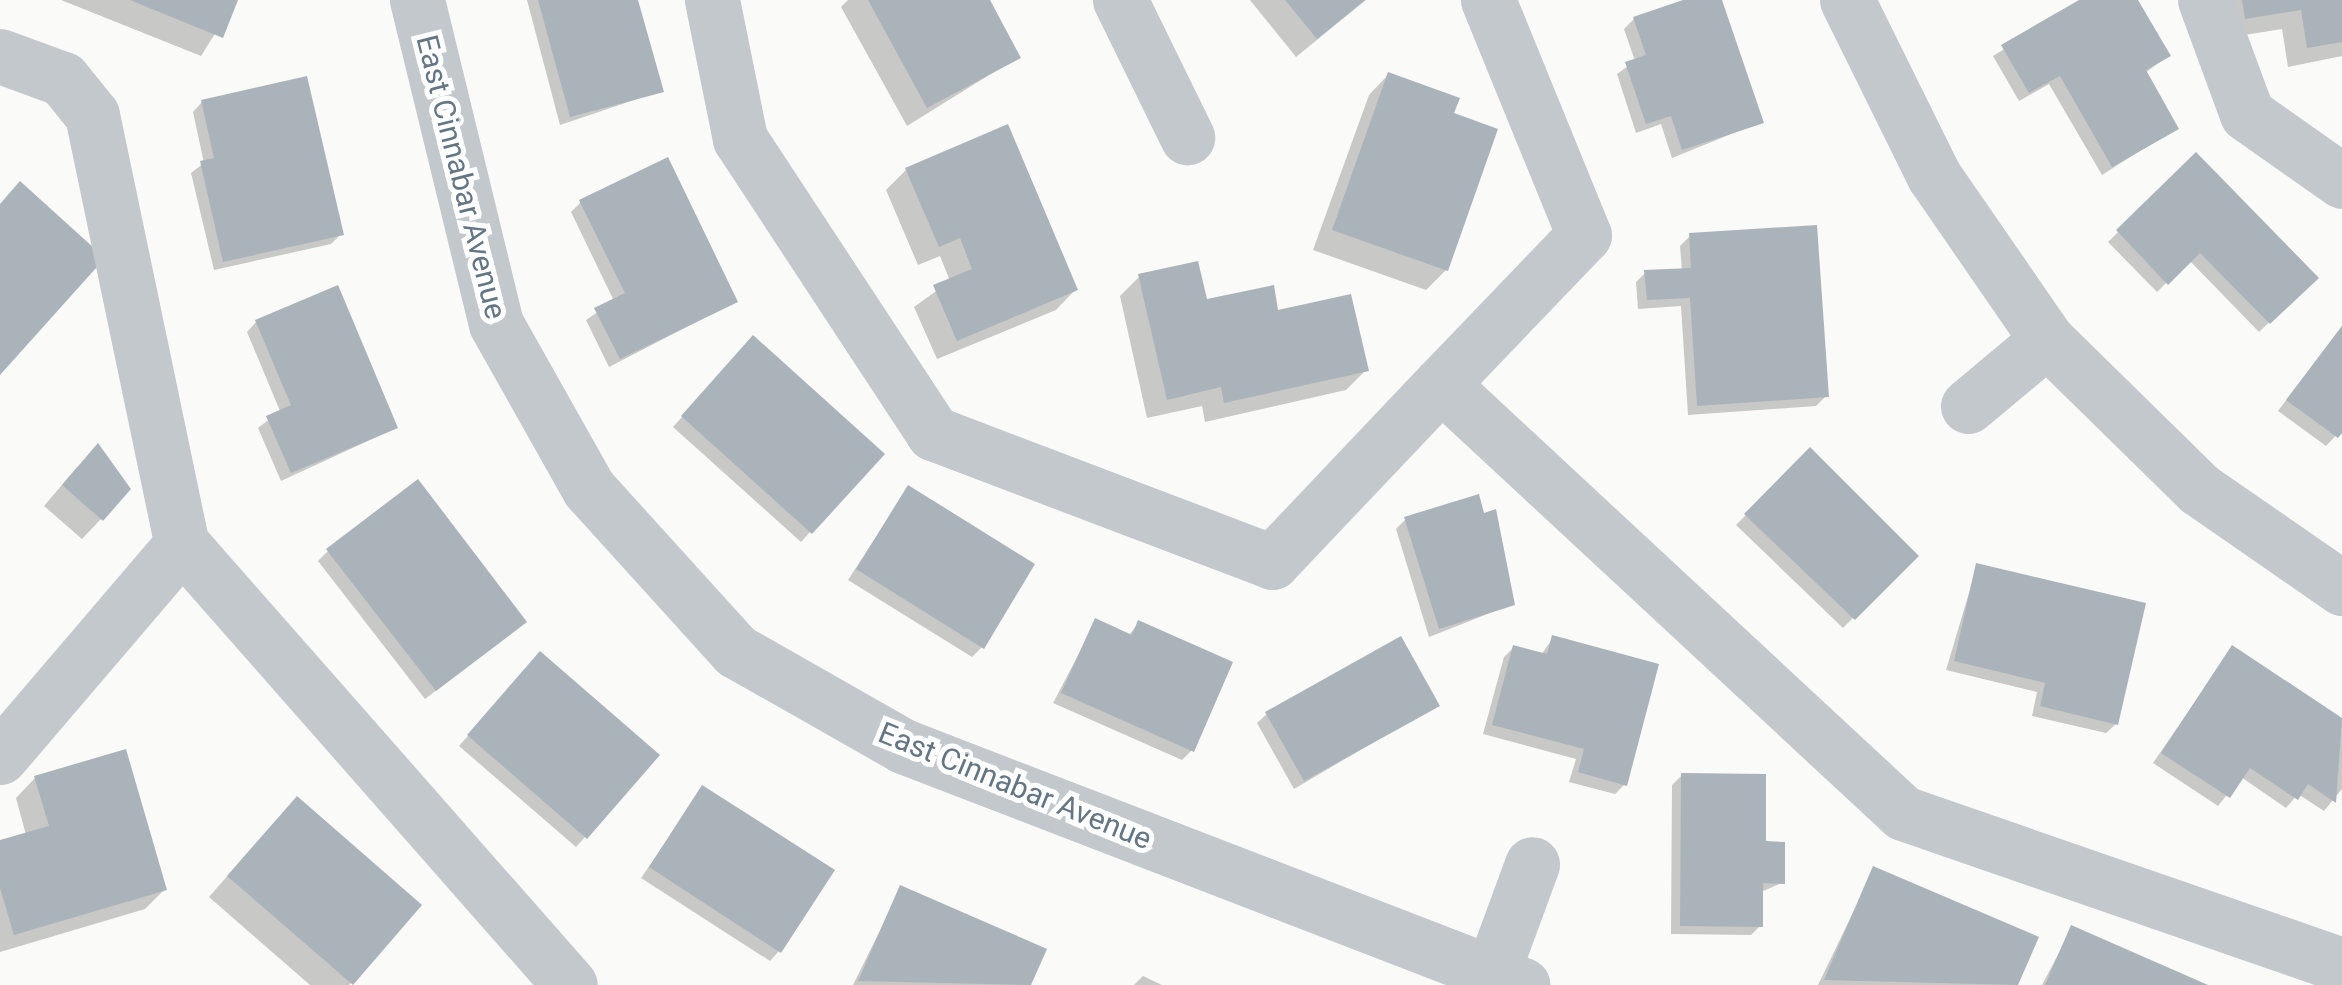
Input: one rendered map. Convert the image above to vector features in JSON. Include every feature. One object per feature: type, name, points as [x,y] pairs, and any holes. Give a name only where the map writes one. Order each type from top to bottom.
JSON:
[{"type":"street","name":"East Cinnabar Avenue","points":[[417,0],[496,324],[589,489],[736,651],[903,746],[1508,979],[1532,864]]},
{"type":"street","points":[[712,0],[740,139],[934,433],[1272,562],[1584,235],[1488,0]]},
{"type":"street","points":[[1120,0],[1187,138]]},
{"type":"street","points":[[1847,0],[1934,176],[2048,340],[2199,490],[2342,588]]},
{"type":"street","points":[[2204,0],[2247,114],[2342,181]]},
{"type":"street","points":[[0,56],[64,79],[92,115],[182,544],[570,985]]},
{"type":"street","points":[[1968,406],[2048,340]]},
{"type":"street","points":[[1441,384],[1903,813],[2342,965]]},
{"type":"street","points":[[0,757],[182,544]]},
{"type":"building","points":[[130,0],[238,0],[223,38]]},
{"type":"building","points":[[538,0],[638,0],[664,92],[570,117]]},
{"type":"building","points":[[868,0],[990,0],[1021,58],[927,108]]},
{"type":"building","points":[[1285,0],[1365,0],[1317,39]]},
{"type":"building","points":[[1683,0],[1722,0],[1764,123],[1682,150],[1671,116],[1646,124],[1625,62],[1646,55],[1633,17]]},
{"type":"building","points":[[2079,0],[2138,0],[2171,56],[2146,70],[2179,129],[2112,167],[2060,76],[2029,93],[2001,45]]},
{"type":"building","points":[[2242,0],[2342,0],[2342,42],[2307,48],[2301,10],[2245,19]]},
{"type":"building","points":[[1388,72],[1460,98],[1454,113],[1498,129],[1448,271],[1332,230]]},
{"type":"building","points":[[307,76],[344,235],[223,262],[200,161],[214,158],[201,100]]},
{"type":"building","points":[[1008,124],[1078,290],[957,341],[933,285],[972,269],[960,238],[939,247],[905,168]]},
{"type":"building","points":[[2196,152],[2319,278],[2270,324],[2200,253],[2168,285],[2116,230]]},
{"type":"building","points":[[668,157],[738,302],[620,359],[594,308],[625,293],[579,200]]},
{"type":"building","points":[[20,181],[105,258],[0,375],[0,204]]},
{"type":"building","points":[[1817,225],[1829,397],[1697,406],[1690,298],[1647,300],[1644,270],[1691,268],[1689,233]]},
{"type":"building","points":[[1198,261],[1207,299],[1274,285],[1278,310],[1351,294],[1369,371],[1224,403],[1221,387],[1167,400],[1138,274]]},
{"type":"building","points":[[338,285],[398,428],[291,473],[266,416],[291,405],[255,320]]},
{"type":"building","points":[[2342,326],[2342,433],[2338,438],[2286,400]]},
{"type":"building","points":[[753,335],[885,454],[812,534],[681,416]]},
{"type":"building","points":[[98,443],[131,489],[103,521],[62,485]]},
{"type":"building","points":[[1810,447],[1919,556],[1855,620],[1744,514]]},
{"type":"building","points":[[418,479],[527,622],[436,691],[326,549]]},
{"type":"building","points":[[908,485],[1035,564],[984,649],[856,569]]},
{"type":"building","points":[[1479,494],[1484,513],[1496,509],[1515,605],[1439,629],[1404,517]]},
{"type":"building","points":[[1976,563],[2146,603],[2118,725],[2040,706],[2045,683],[1954,661]]},
{"type":"building","points":[[1095,618],[1132,635],[1138,620],[1233,662],[1194,752],[1061,693]]},
{"type":"building","points":[[1552,635],[1659,664],[1627,786],[1578,772],[1584,749],[1492,725],[1513,645],[1547,654]]},
{"type":"building","points":[[1401,636],[1440,706],[1304,781],[1265,712]]},
{"type":"building","points":[[2232,645],[2342,718],[2336,803],[2308,784],[2298,800],[2250,768],[2230,798],[2161,753]]},
{"type":"building","points":[[540,651],[660,755],[587,839],[467,735]]},
{"type":"building","points":[[126,749],[167,890],[14,935],[0,888],[0,840],[49,826],[34,776]]},
{"type":"building","points":[[1681,773],[1766,774],[1766,841],[1785,842],[1785,884],[1763,883],[1763,927],[1680,926]]},
{"type":"building","points":[[702,785],[835,870],[781,953],[649,867]]},
{"type":"building","points":[[297,796],[422,905],[353,985],[227,876]]},
{"type":"building","points":[[1873,866],[2039,937],[2018,985],[1824,980]]},
{"type":"building","points":[[900,885],[1047,949],[1031,985],[858,981]]},
{"type":"building","points":[[2071,925],[2208,985],[2045,985]]}]
